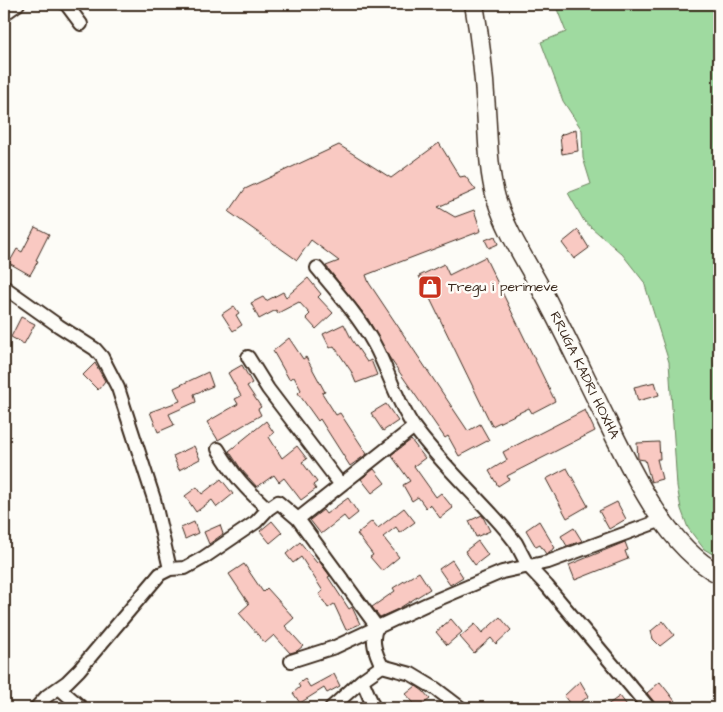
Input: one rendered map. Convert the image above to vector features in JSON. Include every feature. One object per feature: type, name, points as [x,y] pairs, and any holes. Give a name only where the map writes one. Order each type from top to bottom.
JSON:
[{"type":"main road","name":"RRUGA KADRI HOXHA","points":[[474,4],[479,28],[490,171],[506,224],[551,307],[622,453],[662,520],[685,547],[707,568],[719,574]]},
{"type":"street","points":[[4,14],[18,4]]},
{"type":"street","points":[[66,4],[81,24]]},
{"type":"street","points":[[317,268],[341,297],[374,344],[385,365],[400,404],[414,426],[505,529],[516,543],[528,566],[649,708]]},
{"type":"street","points":[[4,287],[95,349],[102,357],[118,388],[154,499],[170,569]]},
{"type":"street","points":[[248,357],[268,390],[341,486]]},
{"type":"street","points":[[298,519],[414,426]]},
{"type":"street","points":[[218,449],[229,468],[243,486],[268,509]]},
{"type":"street","points":[[36,708],[47,696],[67,682],[79,670],[160,574],[170,569],[185,568],[203,558],[256,522],[268,509],[278,502],[298,519],[376,627]]},
{"type":"street","points":[[291,660],[335,647],[502,572],[548,562],[662,520]]},
{"type":"street","points":[[376,627],[373,633],[374,643],[382,666]]},
{"type":"street","points":[[331,708],[362,680],[382,666]]},
{"type":"street","points":[[382,666],[411,674],[436,689],[461,708]]},
{"type":"street","points":[[362,680],[374,708]]},
{"type":"street","points":[[59,688],[82,708]]},
{"type":"green space","points":[[555,4],[719,4],[719,558],[704,549],[688,528],[681,509],[677,486],[669,362],[644,282],[622,254],[584,221],[568,193],[591,184],[583,158],[582,130],[563,101],[541,42],[566,32]]},
{"type":"building","points":[[576,129],[578,151],[562,154],[560,136]]},
{"type":"building","points":[[439,143],[460,177],[465,176],[476,190],[438,207],[455,217],[474,210],[481,231],[366,275],[369,283],[468,431],[480,424],[489,440],[459,456],[448,436],[445,438],[389,357],[368,319],[326,266],[339,261],[311,240],[297,260],[229,212],[245,189],[339,145],[391,178]]},
{"type":"building","points":[[35,227],[49,234],[30,275],[9,263],[17,249],[22,252]]},
{"type":"building","points":[[578,230],[589,248],[574,259],[562,243]]},
{"type":"building","points":[[495,236],[498,244],[489,248],[485,240]]},
{"type":"building","points":[[485,257],[555,401],[532,413],[529,408],[492,426],[419,276],[444,264],[449,275]]},
{"type":"building","points":[[308,278],[321,294],[318,297],[333,313],[316,329],[306,318],[310,314],[299,302],[278,313],[276,310],[259,319],[251,303],[263,297],[266,301],[283,292],[286,297]]},
{"type":"building","points":[[234,306],[239,313],[236,315],[242,325],[233,331],[222,314]]},
{"type":"building","points":[[21,317],[35,324],[24,344],[11,337]]},
{"type":"building","points":[[344,324],[367,362],[371,360],[377,375],[356,383],[351,371],[334,346],[330,348],[323,334]]},
{"type":"building","points":[[289,338],[303,359],[306,357],[325,392],[322,393],[336,415],[340,413],[367,454],[350,466],[320,419],[318,421],[298,393],[301,390],[294,377],[289,379],[273,351]]},
{"type":"building","points":[[95,363],[105,381],[98,390],[83,375]]},
{"type":"building","points":[[242,365],[252,383],[247,386],[261,407],[258,409],[261,415],[218,440],[207,422],[238,404],[235,399],[241,396],[228,373]]},
{"type":"building","points":[[208,372],[213,386],[194,394],[196,402],[169,414],[174,425],[158,432],[150,412],[180,401],[174,388]]},
{"type":"building","points":[[655,382],[659,395],[638,401],[634,387]]},
{"type":"building","points":[[386,404],[398,421],[383,431],[371,413]]},
{"type":"building","points":[[585,410],[595,431],[507,476],[509,479],[498,486],[489,471],[507,460],[503,452]]},
{"type":"building","points":[[266,421],[274,433],[269,437],[282,458],[297,446],[307,459],[302,462],[317,482],[313,485],[316,489],[301,500],[284,478],[279,482],[274,475],[257,487],[241,469],[229,451]]},
{"type":"building","points":[[411,440],[425,458],[414,466],[436,497],[441,493],[453,508],[440,518],[430,504],[426,508],[418,497],[412,501],[403,485],[410,481],[391,455]]},
{"type":"building","points":[[659,442],[660,459],[657,459],[662,479],[651,482],[645,460],[638,459],[637,443]]},
{"type":"building","points":[[194,446],[200,459],[179,470],[173,456]]},
{"type":"building","points":[[567,468],[588,506],[567,518],[546,479]]},
{"type":"building","points":[[374,469],[385,483],[372,493],[361,479]]},
{"type":"building","points":[[221,479],[233,494],[217,507],[212,500],[196,512],[185,496],[197,487],[202,494]]},
{"type":"building","points":[[348,498],[358,513],[348,521],[344,516],[321,534],[310,520],[323,510],[326,514]]},
{"type":"building","points":[[617,502],[626,519],[609,529],[599,511]]},
{"type":"building","points":[[404,508],[415,522],[400,533],[396,527],[383,537],[399,557],[382,571],[370,557],[373,555],[357,534],[372,521],[378,528]]},
{"type":"building","points":[[482,515],[490,531],[476,537],[469,521]]},
{"type":"building","points":[[272,521],[282,533],[270,543],[260,531]]},
{"type":"building","points":[[539,521],[555,548],[546,554],[540,545],[536,547],[526,530]]},
{"type":"building","points":[[194,522],[198,533],[185,539],[181,528]]},
{"type":"building","points":[[220,525],[223,534],[209,544],[204,532]]},
{"type":"building","points":[[574,528],[582,541],[567,546],[561,536]]},
{"type":"building","points":[[478,541],[488,555],[475,565],[465,551]]},
{"type":"building","points":[[300,542],[317,563],[319,561],[330,576],[328,577],[349,609],[352,607],[360,624],[346,630],[334,604],[328,608],[319,594],[323,591],[301,557],[293,563],[286,554]]},
{"type":"building","points":[[625,542],[628,550],[625,551],[628,559],[575,580],[569,565]]},
{"type":"building","points":[[452,560],[463,577],[450,585],[439,569]]},
{"type":"building","points":[[244,564],[263,592],[267,588],[294,618],[285,626],[303,646],[297,651],[290,653],[274,635],[265,643],[239,613],[249,604],[229,574]]},
{"type":"building","points":[[419,572],[430,589],[398,609],[380,617],[372,607],[395,591],[393,588]]},
{"type":"building","points":[[500,617],[511,630],[496,644],[491,638],[474,653],[460,637],[475,624],[482,633]]},
{"type":"building","points":[[451,619],[462,632],[447,645],[436,632]]},
{"type":"building","points":[[663,621],[674,635],[660,646],[653,639],[651,631]]},
{"type":"building","points":[[334,674],[340,686],[327,693],[324,688],[300,703],[293,693],[300,687],[298,684],[305,679],[310,687]]},
{"type":"building","points":[[580,681],[589,696],[573,708],[564,696]]},
{"type":"building","points":[[660,682],[675,701],[666,708],[657,708],[647,693]]},
{"type":"building","points":[[416,686],[430,699],[418,708],[406,694]]},
{"type":"building","points":[[620,696],[629,708],[603,708]]},
{"type":"place","name":"Tregu i perimeve","points":[[430,287]]}]
